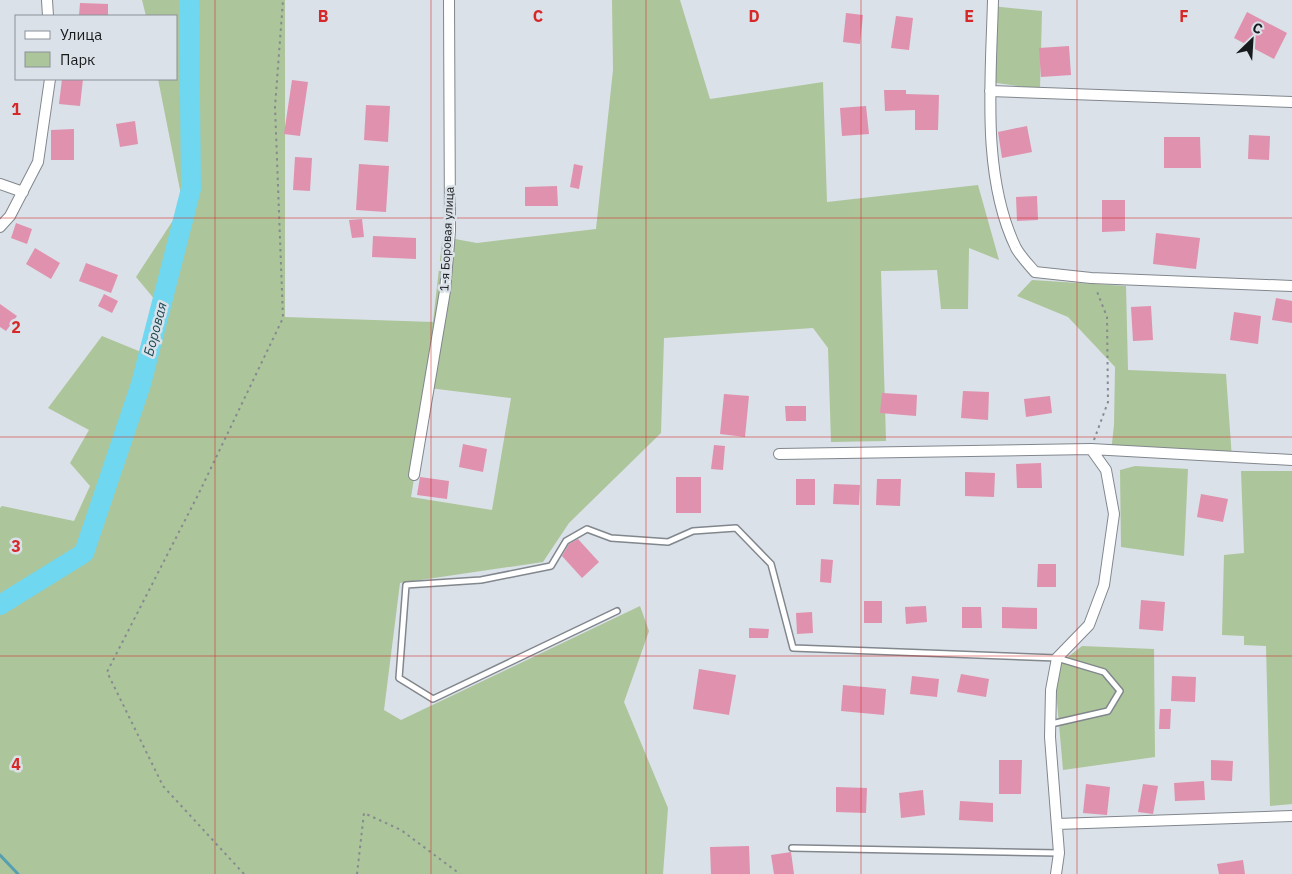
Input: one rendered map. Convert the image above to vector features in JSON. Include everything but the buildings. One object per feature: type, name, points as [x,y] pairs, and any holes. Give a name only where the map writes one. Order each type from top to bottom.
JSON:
[{"type":"street","points":[[47,0],[48,15]]},
{"type":"street","name":"1-я Боровая улица","points":[[414,475],[445,291],[450,231],[449,0]]},
{"type":"street","points":[[993,0],[990,91],[995,172],[1006,222],[1017,250],[1035,272],[1091,278],[1292,286]]},
{"type":"street","points":[[0,227],[10,216],[38,162],[50,80]]},
{"type":"street","points":[[990,91],[1292,102]]},
{"type":"street","points":[[0,184],[23,192]]},
{"type":"street","points":[[1056,874],[1059,853],[1050,724],[1051,690],[1057,658],[1089,625],[1104,585],[1114,514],[1106,470],[1090,449]]},
{"type":"street","points":[[778,454],[1090,449],[1292,460]]},
{"type":"street","points":[[1057,824],[1292,816]]},
{"type":"lane","points":[[617,611],[433,699],[399,678],[406,585],[481,580],[551,566],[566,541],[587,529],[611,538],[668,542],[693,531],[736,528],[770,564],[793,648],[1057,658],[1104,672],[1120,691],[1108,711],[1050,724]]},
{"type":"lane","points":[[792,848],[1059,853]]},
{"type":"path","points":[[244,874],[163,786],[107,672],[199,493],[283,318],[275,107],[283,0]]},
{"type":"path","points":[[1090,449],[1108,402],[1106,317],[1091,278]]},
{"type":"path","points":[[357,874],[364,813],[402,830],[460,874]]},
{"type":"green space","points":[[142,0],[285,0],[285,317],[433,322],[442,242],[455,239],[477,243],[596,229],[613,70],[612,0],[680,0],[710,99],[823,82],[827,202],[978,185],[999,260],[969,248],[968,309],[941,309],[937,270],[881,271],[886,441],[831,442],[828,348],[813,328],[664,338],[661,433],[569,523],[543,562],[400,583],[384,710],[401,720],[640,606],[649,631],[624,702],[668,808],[663,874],[0,874],[0,508],[2,506],[74,521],[90,486],[70,463],[89,430],[48,408],[102,336],[146,354],[161,307],[136,277],[183,205],[158,80],[178,80],[178,15],[146,15]],"holes":[[[429,388],[511,398],[492,510],[411,497]]]},
{"type":"green space","points":[[991,6],[1042,11],[1040,89],[990,82]]},
{"type":"green space","points":[[1032,280],[1126,286],[1128,370],[1226,374],[1232,459],[1111,452],[1114,425],[1115,367],[1068,317],[1017,296]]},
{"type":"green space","points":[[1135,466],[1188,469],[1184,556],[1121,547],[1120,470]]},
{"type":"green space","points":[[1241,471],[1292,471],[1292,804],[1270,806],[1266,646],[1244,645],[1244,636],[1222,635],[1224,555],[1244,553]]},
{"type":"green space","points":[[1082,646],[1154,649],[1155,757],[1063,770],[1054,668]]},
{"type":"waterway","name":"Боровая","points":[[0,605],[84,553],[141,384],[191,189],[189,0]]},
{"type":"waterway","points":[[0,855],[18,874]]}]
